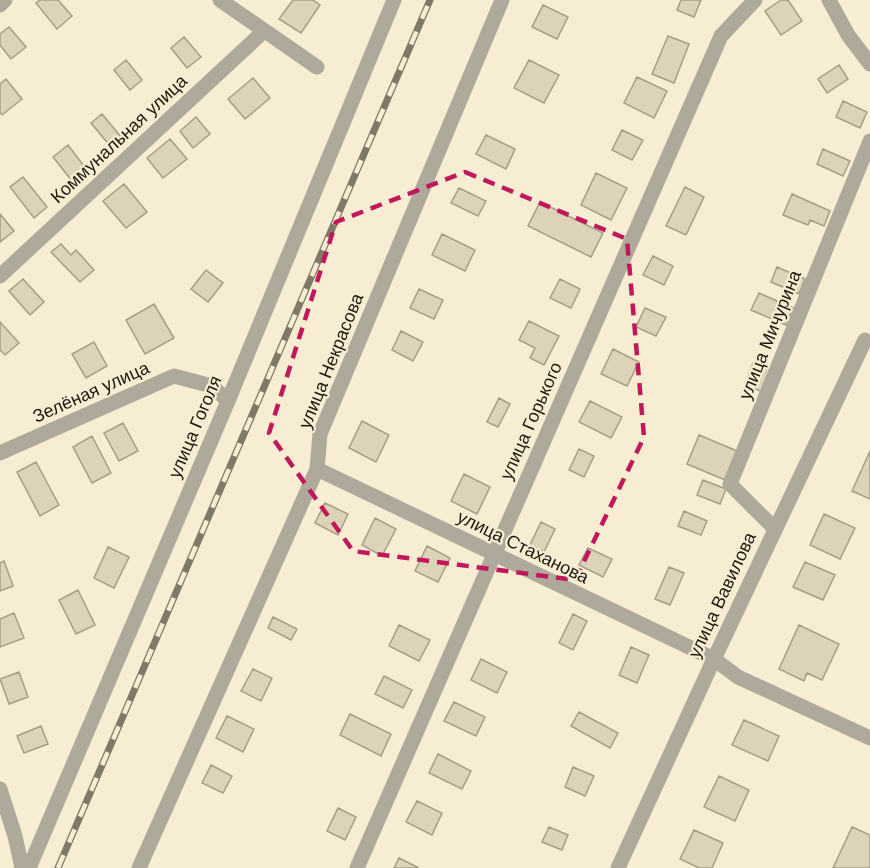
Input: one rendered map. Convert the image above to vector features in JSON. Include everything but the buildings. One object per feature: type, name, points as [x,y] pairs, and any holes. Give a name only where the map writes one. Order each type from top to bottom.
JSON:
[{"type":"street","points":[[0,5],[5,0]]},
{"type":"street","points":[[220,0],[316,67]]},
{"type":"street","name":"улица Гоголя","points":[[29,868],[228,401],[394,0]]},
{"type":"street","name":"улица Некрасова","points":[[139,868],[317,469],[320,434],[502,0]]},
{"type":"street","name":"улица Горького","points":[[357,868],[721,36],[755,0]]},
{"type":"street","points":[[829,0],[848,35],[870,64]]},
{"type":"street","name":"Коммунальная улица","points":[[0,276],[264,31]]},
{"type":"street","name":"улица Мичурина","points":[[775,529],[730,484],[870,141]]},
{"type":"street","name":"улица Вавилова","points":[[618,868],[865,340]]},
{"type":"street","name":"Зелёная улица","points":[[0,453],[174,376],[212,386],[228,401]]},
{"type":"street","name":"улица Стаханова","points":[[317,469],[714,659],[738,677],[870,738]]},
{"type":"street","points":[[0,789],[15,836],[22,868]]},
{"type":"highlighted area","points":[[465,172],[627,239],[644,437],[575,580],[353,551],[269,433],[336,222]]},
{"type":"railway","points":[[58,868],[430,0]]}]
